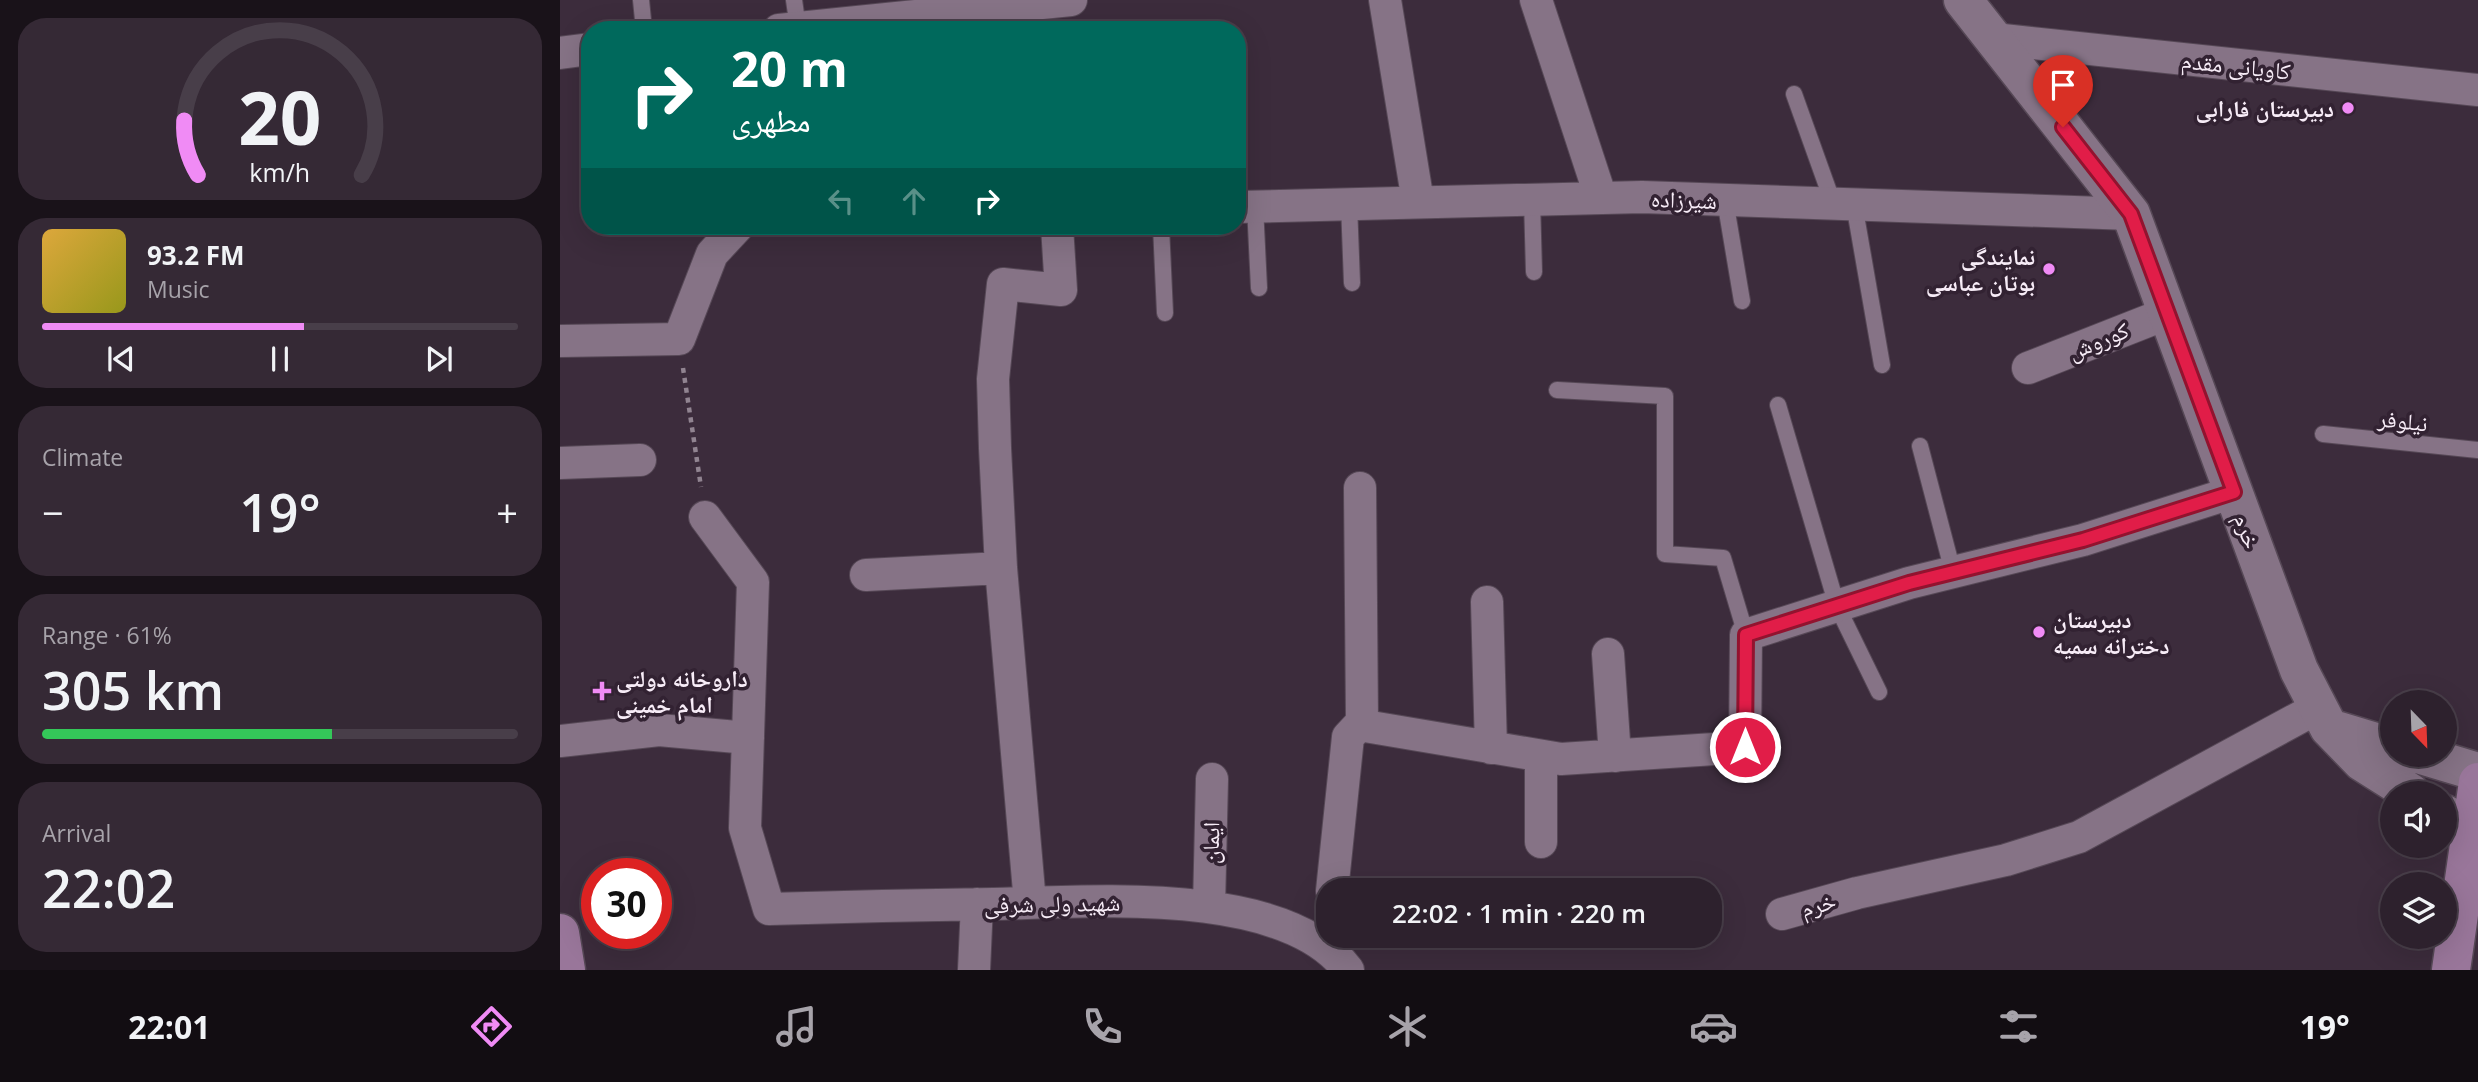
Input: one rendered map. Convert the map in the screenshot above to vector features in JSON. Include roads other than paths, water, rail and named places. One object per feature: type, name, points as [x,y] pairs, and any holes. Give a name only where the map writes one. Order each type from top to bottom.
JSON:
[{"type":"main road","points":[[2451,970],[2458,822],[2478,782]]},
{"type":"main road","points":[[560,933],[566,970]]},
{"type":"street","points":[[1385,0],[1418,202]]},
{"type":"street","points":[[1536,0],[1601,198]]},
{"type":"street","name":"خرم","points":[[1963,0],[2131,214],[2300,670],[2324,718],[2362,762],[2392,781]]},
{"type":"street","points":[[916,21],[944,6],[1056,7]]},
{"type":"street","points":[[790,19],[851,21]]},
{"type":"street","name":"کاویانی مقدم","points":[[1994,39],[2478,90]]},
{"type":"street","points":[[560,53],[581,50]]},
{"type":"street","name":"شیرزاده","points":[[1246,206],[1642,197],[2131,214]]},
{"type":"street","points":[[560,341],[679,339],[712,254],[730,235]]},
{"type":"street","points":[[1030,903],[1001,568],[993,379],[1003,284],[1061,290],[1058,235]]},
{"type":"street","name":"کوروش","points":[[2028,368],[2168,313]]},
{"type":"street","points":[[560,463],[640,460]]},
{"type":"street","points":[[1333,878],[1348,737],[1362,722],[1360,488]]},
{"type":"street","points":[[1359,725],[1561,759],[1745,747],[1746,635],[1909,583],[2083,540],[2234,492]]},
{"type":"street","points":[[560,741],[659,730],[748,738],[753,582],[705,517]]},
{"type":"street","points":[[866,575],[1001,568]]},
{"type":"street","points":[[1487,602],[1490,748]]},
{"type":"street","points":[[1608,654],[1615,756]]},
{"type":"street","points":[[2324,718],[2380,742]]},
{"type":"street","name":"خرم","points":[[1782,914],[1857,893],[2006,860],[2079,837],[2324,718]]},
{"type":"street","name":"شهید ولی شرفی","points":[[748,738],[745,828],[769,909],[1132,901],[1209,907],[1248,914],[1316,936]]},
{"type":"street","points":[[1541,756],[1541,842]]},
{"type":"street","points":[[2457,766],[2478,772]]},
{"type":"street","name":"ایمان","points":[[1209,907],[1212,779]]},
{"type":"street","points":[[974,970],[977,904]]},
{"type":"street","name":"شهید ولی شرفی","points":[[1334,948],[1348,970]]},
{"type":"lane","points":[[640,0],[643,21]]},
{"type":"lane","points":[[1794,93],[1844,204],[1881,365]]},
{"type":"lane","points":[[1532,200],[1534,272]]},
{"type":"lane","points":[[1724,200],[1742,301]]},
{"type":"lane","points":[[1349,204],[1352,283]]},
{"type":"lane","points":[[1246,206],[1259,288]]},
{"type":"lane","points":[[1161,235],[1165,313]]},
{"type":"lane","points":[[1557,390],[1665,396],[1665,554],[1723,558],[1746,635]]},
{"type":"lane","points":[[1778,405],[1837,606],[1879,692]]},
{"type":"lane","name":"نیلوفر","points":[[2323,434],[2478,450]]},
{"type":"lane","points":[[1920,446],[1953,572]]},
{"type":"place","name":"دبیرستان فارابی","points":[[2348,108]]},
{"type":"place","name":"نمایندگی بوتان عباسی","points":[[2049,269]]},
{"type":"place","name":"دبیرستان دخترانه سمیه","points":[[2039,632]]},
{"type":"place","name":"داروخانه دولتی امام خمینی","points":[[602,691]]}]
